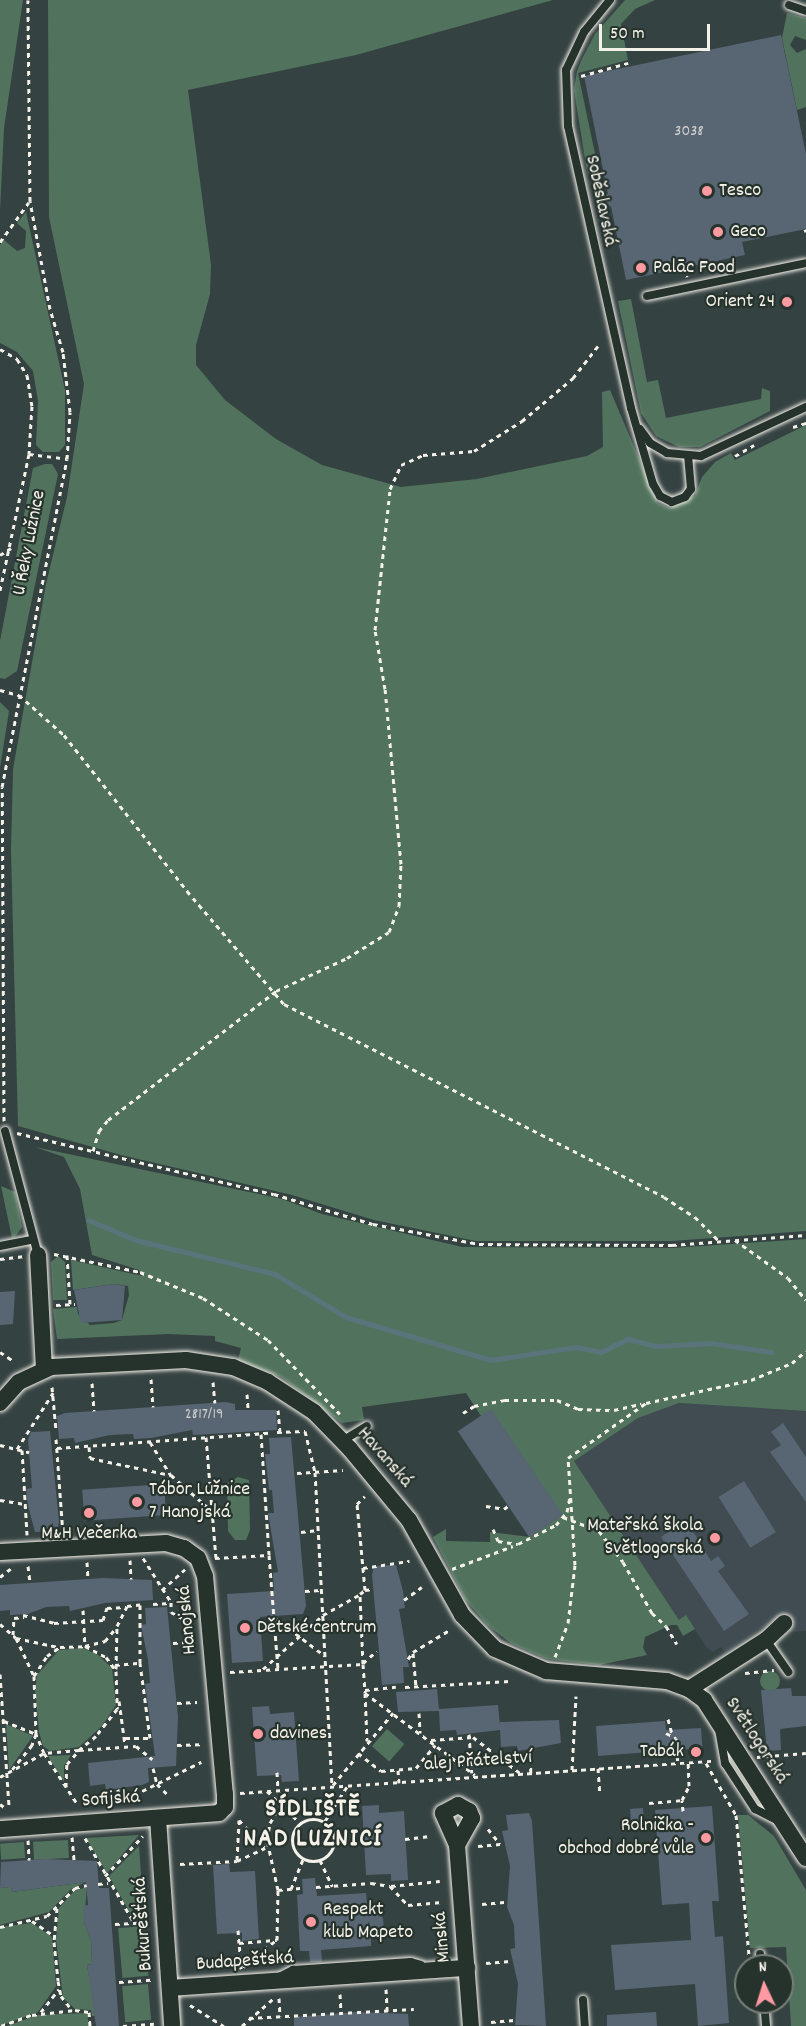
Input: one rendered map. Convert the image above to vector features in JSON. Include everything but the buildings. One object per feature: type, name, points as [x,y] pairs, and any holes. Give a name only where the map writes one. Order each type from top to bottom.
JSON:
[{"type":"street","points":[[38,1251],[44,1368]]},
{"type":"street","name":"Havanská","points":[[0,1402],[19,1382],[44,1368],[157,1360],[214,1363],[268,1382],[314,1412],[342,1441],[409,1520],[462,1615],[495,1648],[546,1671],[654,1678],[689,1689]]},
{"type":"street","name":"Hanojská","points":[[0,1552],[64,1548],[132,1549],[175,1545],[198,1558],[205,1576],[225,1794],[224,1809]]},
{"type":"street","points":[[689,1689],[766,1640],[784,1623]]},
{"type":"street","name":"Světlogorská","points":[[689,1689],[720,1721],[806,1858]]},
{"type":"street","name":"Sofijská","points":[[0,1829],[74,1829],[153,1825],[219,1813],[224,1809]]},
{"type":"street","name":"Bukurešťská","points":[[153,1825],[165,1921],[172,2026]]},
{"type":"street","name":"Minská","points":[[457,1845],[471,2026]]},
{"type":"street","name":"Budapešťská","points":[[170,1988],[242,1976],[270,1981],[467,1968]]},
{"type":"lane","name":"Soběslavská","points":[[610,0],[576,47],[566,70],[564,102],[594,250],[634,418],[653,484],[660,496],[672,502],[685,497],[691,489],[688,457]]},
{"type":"lane","points":[[789,5],[806,11]]},
{"type":"lane","points":[[647,296],[806,263]]},
{"type":"lane","points":[[634,418],[657,448],[688,457],[714,453],[782,415],[806,407]]},
{"type":"lane","points":[[0,1246],[38,1251],[5,1131]]},
{"type":"lane","points":[[342,1441],[367,1426]]},
{"type":"lane","points":[[766,1640],[788,1672]]},
{"type":"lane","points":[[270,1981],[293,1970],[411,1962],[421,1965]]},
{"type":"lane","points":[[583,2000],[585,2026]]},
{"type":"path","name":"U Řeky Lužnice","points":[[5,1131],[2,787],[67,459],[70,412],[63,352],[47,297],[30,201],[28,0]]},
{"type":"path","points":[[581,76],[628,63]]},
{"type":"path","points":[[0,242],[30,201]]},
{"type":"path","points":[[686,267],[688,278]]},
{"type":"path","points":[[93,1151],[99,1131],[108,1120],[273,994],[389,932],[399,906],[401,864],[385,689],[375,630],[390,489],[401,465],[423,455],[474,451],[522,421],[573,378],[598,346]]},
{"type":"path","points":[[0,349],[17,359],[30,383],[29,454],[11,548],[0,591]]},
{"type":"path","points":[[29,454],[67,459]]},
{"type":"path","points":[[0,555],[11,548]]},
{"type":"path","points":[[0,690],[19,695],[64,735],[273,994],[284,1004],[664,1197],[695,1217],[720,1241]]},
{"type":"path","points":[[5,1131],[443,1239],[548,1246],[720,1241],[806,1235]]},
{"type":"path","points":[[735,1240],[788,1278],[806,1300]]},
{"type":"path","points":[[0,1259],[38,1251],[67,1255],[140,1272],[203,1298],[268,1340],[346,1422]]},
{"type":"path","points":[[51,1305],[72,1304],[67,1255]]},
{"type":"path","points":[[463,1413],[474,1406],[505,1400],[557,1400],[578,1409],[614,1410],[751,1380],[792,1363],[806,1351]]},
{"type":"path","points":[[0,1352],[12,1360]]},
{"type":"path","points":[[151,1379],[153,1407]]},
{"type":"path","points":[[213,1382],[215,1403]]},
{"type":"path","points":[[92,1383],[94,1411]]},
{"type":"path","points":[[52,1386],[56,1430]]},
{"type":"path","points":[[27,1546],[20,1450],[53,1393]]},
{"type":"path","points":[[247,1394],[248,1409]]},
{"type":"path","points":[[554,1663],[558,1642],[568,1623],[574,1581],[573,1520],[568,1458],[646,1403]]},
{"type":"path","points":[[279,1410],[279,1432],[305,1431],[315,1472],[332,1787]]},
{"type":"path","points":[[261,1433],[278,1669]]},
{"type":"path","points":[[57,1448],[268,1433]]},
{"type":"path","points":[[206,1437],[216,1558]]},
{"type":"path","points":[[56,1439],[64,1548]]},
{"type":"path","points":[[149,1441],[171,1475],[212,1511]]},
{"type":"path","points":[[0,1445],[29,1452]]},
{"type":"path","points":[[88,1446],[90,1458],[171,1475]]},
{"type":"path","points":[[297,1473],[343,1470]]},
{"type":"path","points":[[448,1571],[548,1530],[562,1517],[570,1491]]},
{"type":"path","points":[[364,1496],[357,1504],[365,1590]]},
{"type":"path","points":[[0,1500],[25,1504]]},
{"type":"path","points":[[486,1506],[504,1509],[508,1506]]},
{"type":"path","points":[[562,1517],[599,1531],[623,1562],[652,1613],[666,1626],[677,1644]]},
{"type":"path","points":[[493,1529],[498,1541],[518,1544]]},
{"type":"path","points":[[301,1532],[318,1530]]},
{"type":"path","points":[[131,1579],[132,1549]]},
{"type":"path","points":[[132,1549],[171,1602],[171,1612],[191,1623]]},
{"type":"path","points":[[162,1590],[198,1558],[268,1555]]},
{"type":"path","points":[[87,1557],[88,1579]]},
{"type":"path","points":[[363,1568],[409,1561]]},
{"type":"path","points":[[0,1577],[19,1562]]},
{"type":"path","points":[[28,1562],[30,1583]]},
{"type":"path","points":[[404,1600],[423,1587]]},
{"type":"path","points":[[262,1670],[323,1615],[365,1590],[373,1589]]},
{"type":"path","points":[[305,1591],[321,1590]]},
{"type":"path","points":[[360,1594],[367,1741]]},
{"type":"path","points":[[153,1604],[171,1602]]},
{"type":"path","points":[[76,1802],[44,1753],[36,1734],[34,1676],[15,1636],[14,1618],[23,1616],[54,1623],[103,1620],[107,1608],[142,1604],[140,1663],[150,1738],[125,1738]]},
{"type":"path","points":[[0,1624],[15,1636],[60,1647],[85,1646],[105,1641],[117,1626],[126,1607]]},
{"type":"path","points":[[83,1610],[85,1646]]},
{"type":"path","points":[[274,1617],[325,1656]]},
{"type":"path","points":[[117,1626],[115,1665],[125,1745]]},
{"type":"path","points":[[408,1659],[413,1652],[448,1631]]},
{"type":"path","points":[[173,1643],[192,1642]]},
{"type":"path","points":[[85,1646],[106,1657],[116,1671]]},
{"type":"path","points":[[34,1676],[47,1656],[60,1647]]},
{"type":"path","points":[[214,1673],[363,1664],[377,1651]]},
{"type":"path","points":[[413,1652],[416,1686]]},
{"type":"path","points":[[115,1665],[140,1663]]},
{"type":"path","points":[[740,1673],[779,1670]]},
{"type":"path","points":[[0,1674],[9,1806]]},
{"type":"path","points":[[405,1687],[510,1681]]},
{"type":"path","points":[[365,1691],[396,1688]]},
{"type":"path","points":[[365,1691],[476,1776]]},
{"type":"path","points":[[572,1770],[576,1696]]},
{"type":"path","points":[[66,1787],[68,1764],[79,1750],[106,1726],[118,1700]]},
{"type":"path","points":[[177,1703],[196,1702]]},
{"type":"path","points":[[332,1787],[367,1741],[393,1713]]},
{"type":"path","points":[[418,1713],[420,1733]]},
{"type":"path","points":[[668,1719],[678,1764]]},
{"type":"path","points":[[4,1721],[36,1734]]},
{"type":"path","points":[[666,1733],[673,1736]]},
{"type":"path","points":[[7,1774],[32,1745],[36,1734]]},
{"type":"path","points":[[429,1740],[469,1736],[521,1774]]},
{"type":"path","points":[[469,1736],[472,1773]]},
{"type":"path","points":[[177,1745],[200,1744]]},
{"type":"path","points":[[358,1753],[381,1771],[416,1768],[435,1744]]},
{"type":"path","points":[[0,1777],[44,1753],[125,1745],[140,1747],[152,1759]]},
{"type":"path","points":[[530,1750],[531,1773]]},
{"type":"path","points":[[752,1758],[806,1753]]},
{"type":"path","points":[[126,1799],[201,1762]]},
{"type":"path","points":[[706,1762],[736,1815],[746,1954]]},
{"type":"path","points":[[683,1811],[682,1800],[689,1786],[688,1763]]},
{"type":"path","name":"alej Přátelství","points":[[235,1793],[598,1768],[722,1763]]},
{"type":"path","points":[[153,1768],[157,1784],[169,1796]]},
{"type":"path","points":[[598,1768],[600,1794]]},
{"type":"path","points":[[398,1770],[399,1783]]},
{"type":"path","points":[[277,1772],[278,1791]]},
{"type":"path","points":[[324,1822],[348,1785]]},
{"type":"path","points":[[118,1789],[119,1800]]},
{"type":"path","points":[[267,1791],[300,1823]]},
{"type":"path","points":[[649,1803],[682,1800]]},
{"type":"path","points":[[242,1976],[277,1940],[278,1890],[266,1849],[270,1822],[281,1805]]},
{"type":"path","points":[[736,1815],[744,1808]]},
{"type":"path","points":[[312,1819],[324,1822],[331,1827],[335,1841],[329,1854],[320,1860],[303,1859],[292,1842],[300,1823],[312,1819]]},
{"type":"path","points":[[237,1861],[240,1820],[266,1849]]},
{"type":"path","points":[[105,1876],[153,1825]]},
{"type":"path","points":[[74,1829],[74,1860]]},
{"type":"path","points":[[74,1829],[134,1923]]},
{"type":"path","points":[[478,1846],[502,1844],[488,1829]]},
{"type":"path","points":[[405,1839],[430,1836]]},
{"type":"path","points":[[28,1838],[29,1860]]},
{"type":"path","points":[[180,1864],[237,1861],[266,1849]]},
{"type":"path","points":[[291,1889],[303,1859]]},
{"type":"path","points":[[320,1860],[332,1886]]},
{"type":"path","points":[[316,1887],[390,1886],[440,1881]]},
{"type":"path","points":[[98,1884],[109,1882]]},
{"type":"path","points":[[0,1927],[32,1921],[57,1908],[75,1888],[87,1885]]},
{"type":"path","points":[[390,1886],[408,1905],[442,1902]]},
{"type":"path","points":[[278,1890],[303,1888]]},
{"type":"path","points":[[482,1904],[507,1902]]},
{"type":"path","points":[[57,1908],[54,1935],[61,1996],[72,2010]]},
{"type":"path","points":[[32,1921],[54,1935]]},
{"type":"path","points":[[115,1924],[165,1921]]},
{"type":"path","points":[[238,1930],[242,1976]]},
{"type":"path","points":[[239,1943],[277,1940]]},
{"type":"path","points":[[486,1963],[511,1961]]},
{"type":"path","points":[[119,1982],[151,1980]]},
{"type":"path","points":[[40,2013],[60,1988]]},
{"type":"path","points":[[386,1989],[387,2012]]},
{"type":"path","points":[[340,1994],[341,2012]]},
{"type":"path","points":[[243,2026],[249,2018],[277,1998],[280,2017]]},
{"type":"path","points":[[190,2006],[224,2026]]},
{"type":"path","points":[[249,2018],[414,2009]]},
{"type":"path","points":[[1,2026],[40,2013],[72,2010],[89,2012],[90,2026]]},
{"type":"path","points":[[491,2022],[514,2020],[514,2026]]},
{"type":"path","points":[[123,2026],[154,2024]]},
{"type":"shaded area","name":"Mateřská škola Světlogorská","points":[[679,1403],[806,1411],[806,1631],[790,1632],[781,1619],[776,1619],[725,1653],[721,1647],[713,1652],[707,1648],[686,1616],[679,1621],[574,1461],[638,1418]]},
{"type":"green space","points":[[0,0],[23,0],[4,128],[0,211]]},
{"type":"green space","points":[[48,0],[553,0],[356,55],[188,90],[211,265],[210,294],[196,345],[196,365],[225,400],[276,439],[322,465],[401,487],[477,479],[587,456],[603,447],[602,392],[610,390],[658,503],[669,508],[695,496],[702,477],[715,462],[731,453],[735,460],[806,425],[806,1231],[672,1241],[476,1241],[374,1220],[292,1195],[121,1155],[18,1126],[11,850],[13,769],[46,584],[67,497],[84,384],[49,217]]},
{"type":"green space","points":[[625,0],[655,0],[635,9],[621,24],[628,60],[578,73],[601,182],[595,186],[587,171],[574,90],[577,71],[595,34]]},
{"type":"green space","points":[[787,13],[806,18],[806,40],[795,36],[790,45],[797,53],[806,49],[806,107],[797,110],[782,38]]},
{"type":"green space","points":[[26,212],[65,390],[65,445],[59,452],[43,452],[36,445],[38,401],[33,371],[17,352],[0,343],[0,245],[4,240],[17,251],[25,248],[26,231],[17,223]]},
{"type":"green space","points":[[631,299],[647,382],[658,380],[666,418],[761,399],[762,388],[770,391],[770,411],[700,447],[679,447],[656,436],[641,413],[618,301]]},
{"type":"green space","points":[[52,464],[58,474],[17,671],[5,679],[0,678],[0,641],[33,468]]},
{"type":"green space","points":[[0,702],[9,711],[0,768]]},
{"type":"green space","points":[[35,1147],[282,1199],[322,1214],[462,1247],[673,1248],[806,1239],[806,1411],[679,1403],[638,1418],[574,1461],[679,1620],[686,1615],[695,1629],[683,1636],[677,1625],[671,1625],[645,1637],[643,1648],[647,1655],[599,1665],[547,1659],[512,1644],[487,1625],[465,1599],[433,1537],[446,1529],[446,1541],[490,1542],[490,1532],[530,1537],[562,1515],[491,1410],[481,1416],[466,1393],[362,1407],[364,1420],[342,1423],[281,1377],[238,1360],[241,1348],[215,1341],[215,1336],[168,1334],[57,1339],[53,1309],[77,1307],[78,1314],[90,1325],[114,1323],[122,1320],[129,1295],[128,1286],[114,1284],[73,1290],[71,1260],[142,1276],[139,1270],[92,1255],[80,1189],[64,1157]]},
{"type":"green space","points":[[1,1186],[15,1192],[22,1227],[12,1238]]},
{"type":"green space","points":[[58,1256],[65,1262],[67,1300],[53,1300],[51,1262]]},
{"type":"green space","points":[[238,1477],[249,1480],[250,1530],[246,1540],[235,1540],[228,1531],[227,1483]]},
{"type":"green space","points":[[83,1648],[98,1655],[112,1668],[116,1705],[102,1726],[79,1747],[50,1751],[43,1746],[39,1732],[35,1690],[37,1675],[59,1650]]},
{"type":"green space","points":[[766,1671],[774,1671],[780,1677],[780,1685],[774,1691],[766,1691],[760,1685],[760,1677]]},
{"type":"green space","points":[[6,1724],[33,1736],[9,1770]]},
{"type":"green space","points":[[387,1729],[404,1744],[389,1761],[372,1746]]},
{"type":"green space","points":[[71,1755],[64,1766],[64,1782],[48,1756]]},
{"type":"green space","points":[[738,1815],[748,1815],[774,1836],[806,1890],[806,2026],[791,2026],[790,2014],[794,2014],[794,1954],[786,1954],[786,1947],[750,1948]]},
{"type":"green space","points":[[139,1835],[107,1873],[86,1838]]},
{"type":"green space","points":[[68,1840],[69,1858],[34,1860],[33,1842]]},
{"type":"green space","points":[[24,1842],[25,1858],[1,1860],[0,1844]]},
{"type":"green space","points":[[139,1846],[144,1917],[133,1918],[109,1876]]},
{"type":"green space","points":[[86,1882],[71,1889],[49,1912],[0,1925],[0,1888],[11,1887],[12,1892]]},
{"type":"green space","points":[[87,1887],[84,1922],[91,1941],[92,1964],[87,1965],[96,2016],[92,2016],[91,2010],[75,2009],[63,1998],[56,1939],[59,1908],[74,1891]]},
{"type":"green space","points":[[32,1923],[52,1937],[56,1986],[38,2012],[0,2026],[0,1927]]},
{"type":"green space","points":[[144,1926],[148,1976],[122,1978],[118,1928]]},
{"type":"green space","points":[[148,1984],[151,2020],[125,2022],[122,1986]]},
{"type":"green space","points":[[87,2013],[89,2026],[7,2026],[38,2015]]},
{"type":"waterway","points":[[89,1220],[136,1240],[275,1274],[346,1317],[491,1360],[576,1347],[601,1352],[628,1339],[656,1346],[711,1343],[771,1352]]},
{"type":"place","name":"Tesco","points":[[707,191]]},
{"type":"place","name":"Geco","points":[[718,232]]},
{"type":"place","name":"Palāc Food","points":[[641,268]]},
{"type":"place","name":"Orient 24","points":[[787,302]]},
{"type":"place","name":"Tábor Lužnice 7 Hanojská","points":[[137,1502]]},
{"type":"place","name":"M&H Večerka","points":[[89,1513]]},
{"type":"place","name":"Mateřská škola Světlogorská","points":[[715,1538]]},
{"type":"place","name":"Dětské centrum","points":[[245,1628]]},
{"type":"place","name":"davines","points":[[258,1734]]},
{"type":"place","name":"Tabák","points":[[696,1752]]},
{"type":"place","name":"Rolnička - obchod dobré vůle","points":[[706,1838]]},
{"type":"place","name":"Respekt klub Mapeto","points":[[311,1922]]},
{"type":"district","name":"SÍDLIŠTĚ NAD LUŽNICÍ","points":[[313,1825]]}]
